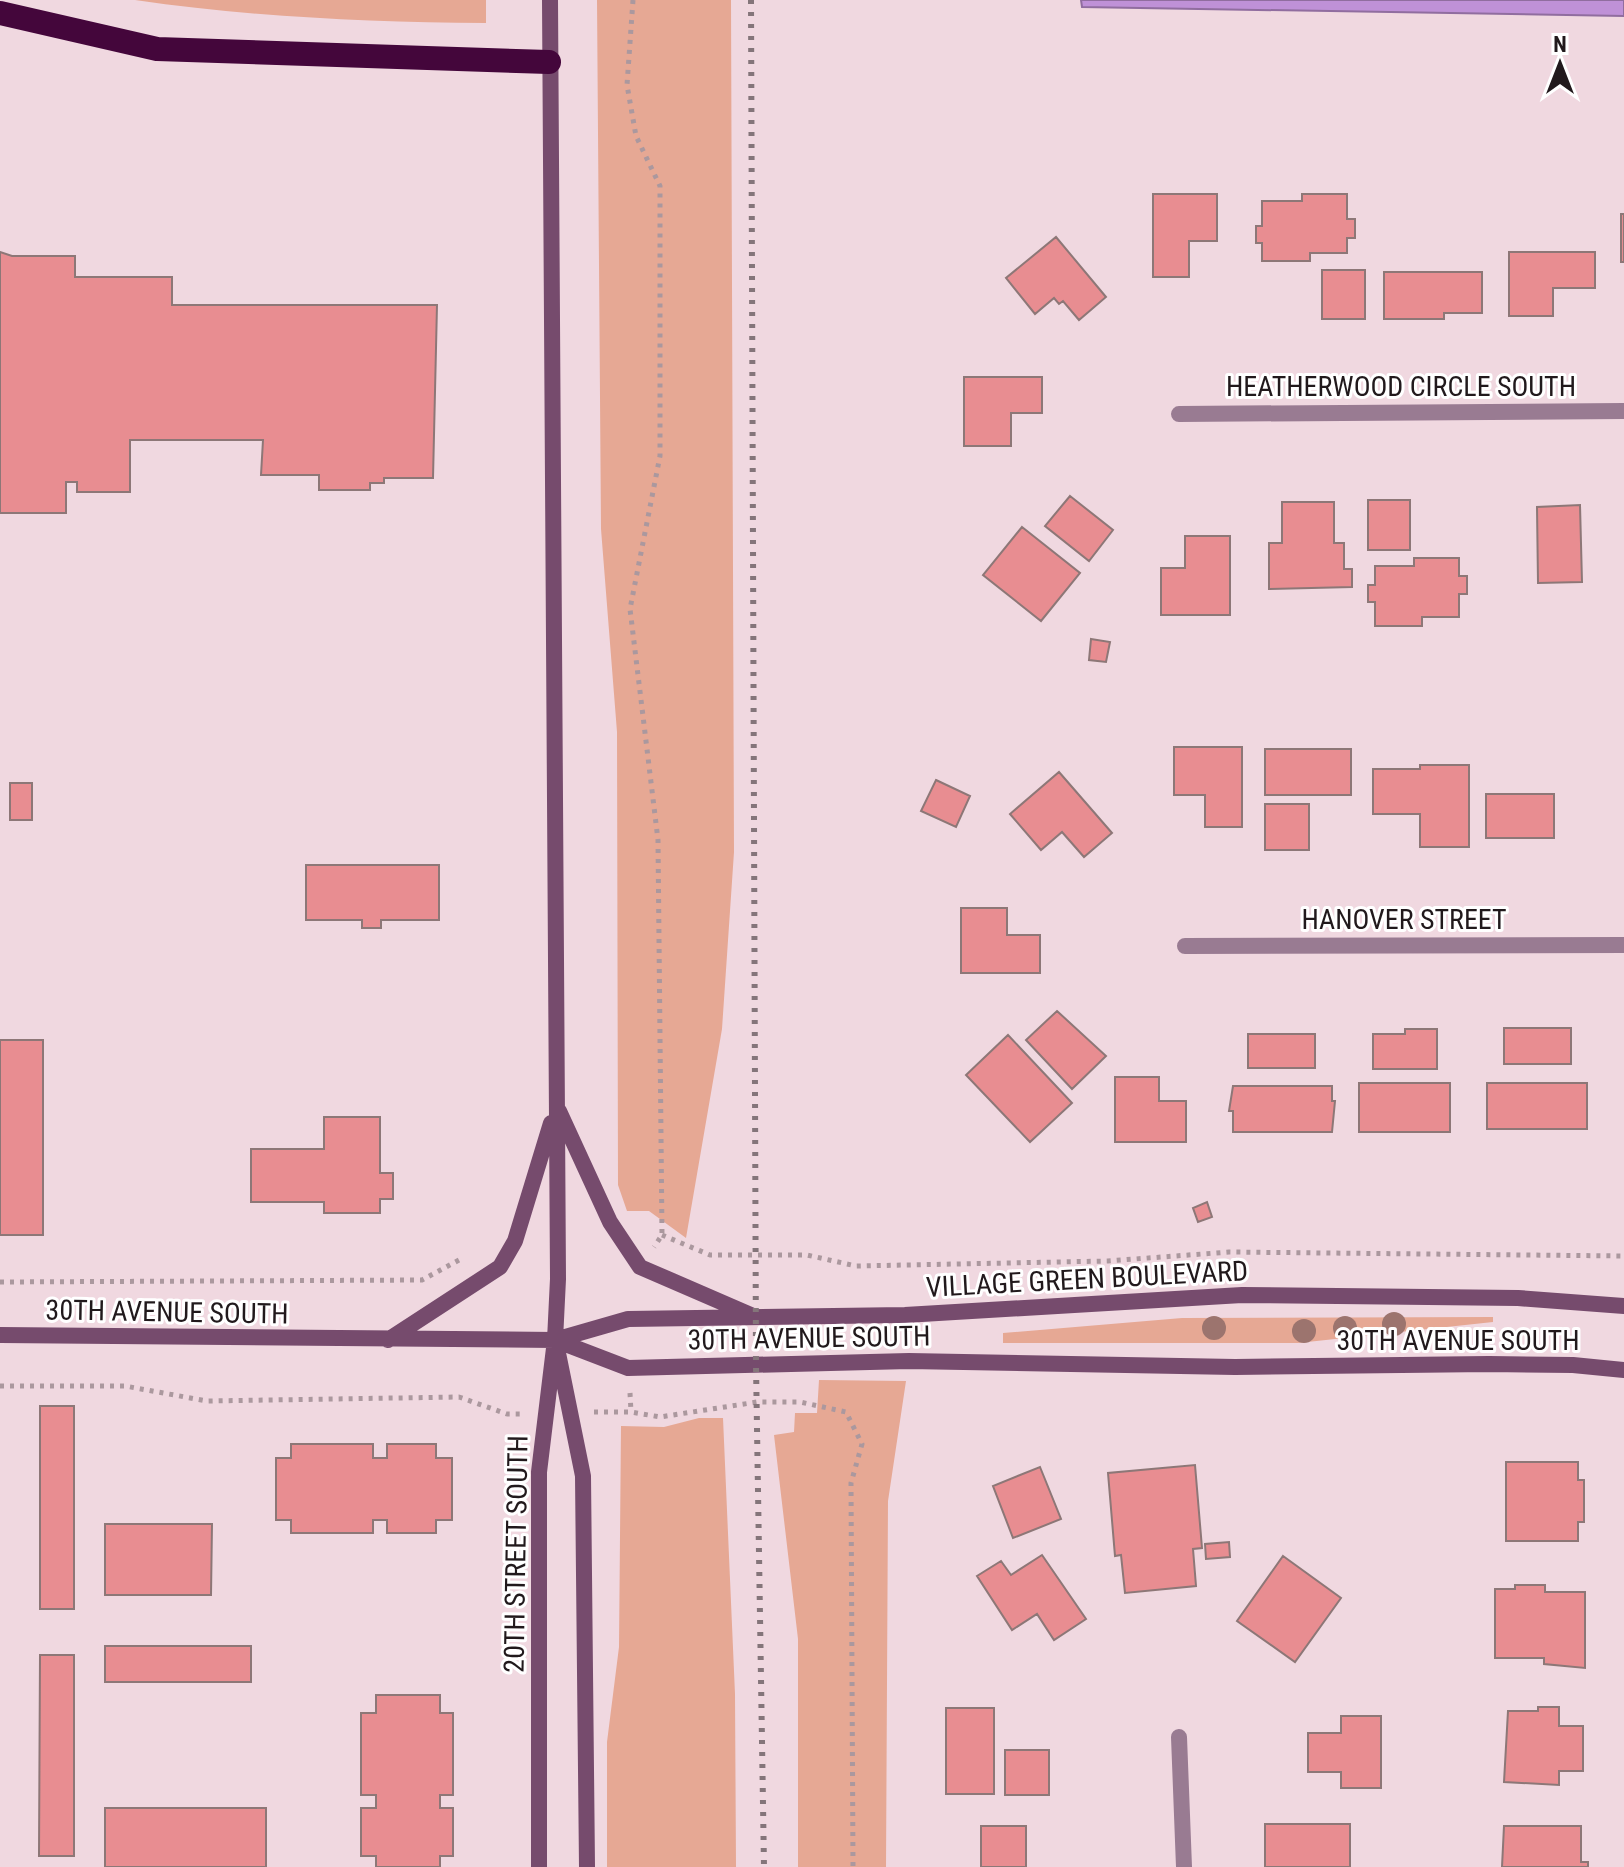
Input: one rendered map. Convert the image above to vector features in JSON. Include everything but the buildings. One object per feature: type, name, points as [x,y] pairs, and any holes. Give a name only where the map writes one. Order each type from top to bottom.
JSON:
[{"type":"highway","points":[[0,13],[157,49],[549,62]]},
{"type":"street","points":[[550,0],[555,1340]]},
{"type":"street","name":"HEATHERWOOD CIRCLE SOUTH","points":[[1179,414],[1624,411]]},
{"type":"street","name":"HANOVER STREET","points":[[1185,946],[1624,945]]},
{"type":"street","points":[[556,1106],[610,1222],[640,1267],[757,1317]]},
{"type":"street","points":[[388,1340],[500,1267],[515,1241],[556,1106]]},
{"type":"street","name":"VILLAGE GREEN BOULEVARD","points":[[555,1340],[628,1319],[905,1315],[1242,1295],[1518,1298],[1624,1306]]},
{"type":"street","name":"30TH AVENUE SOUTH","points":[[0,1335],[555,1340],[628,1368],[909,1361],[1235,1367],[1573,1365],[1624,1370]]},
{"type":"street","name":"20TH STREET SOUTH","points":[[539,1867],[539,1472],[555,1340]]},
{"type":"street","name":"20TH STREET SOUTH","points":[[555,1340],[583,1476],[587,1867]]},
{"type":"street","points":[[1179,1737],[1184,1867]]},
{"type":"path","points":[[633,0],[627,85],[636,136],[660,186],[660,456],[630,609],[658,840],[662,1235],[710,1255],[807,1255],[856,1266],[1108,1261],[1229,1252],[1624,1256]]},
{"type":"path","points":[[0,1282],[422,1280],[463,1257]]},
{"type":"path","points":[[0,1386],[125,1386],[207,1401],[459,1397],[507,1414]]},
{"type":"path","points":[[631,1412],[660,1417],[757,1402],[800,1402],[846,1412],[862,1444],[851,1483],[853,1867]]},
{"type":"shaded area","points":[[135,0],[486,0],[486,23],[310,18]]},
{"type":"shaded area","points":[[597,0],[731,0],[734,852],[722,1029],[686,1238],[649,1211],[627,1211],[618,1185],[617,732],[601,529]]},
{"type":"shaded area","points":[[1081,0],[1624,0],[1624,16],[1082,7]]},
{"type":"shaded area","points":[[1493,1317],[1493,1322],[1298,1343],[1003,1343],[1003,1333],[1182,1318]]},
{"type":"shaded area","points":[[819,1380],[906,1381],[888,1501],[886,1867],[798,1867],[798,1639],[774,1435],[794,1432],[795,1413],[817,1413]]},
{"type":"shaded area","points":[[699,1418],[723,1418],[735,1694],[736,1867],[607,1867],[607,1742],[619,1647],[621,1426],[664,1427]]},
{"type":"railway","points":[[751,0],[756,1365],[764,1867]]}]
